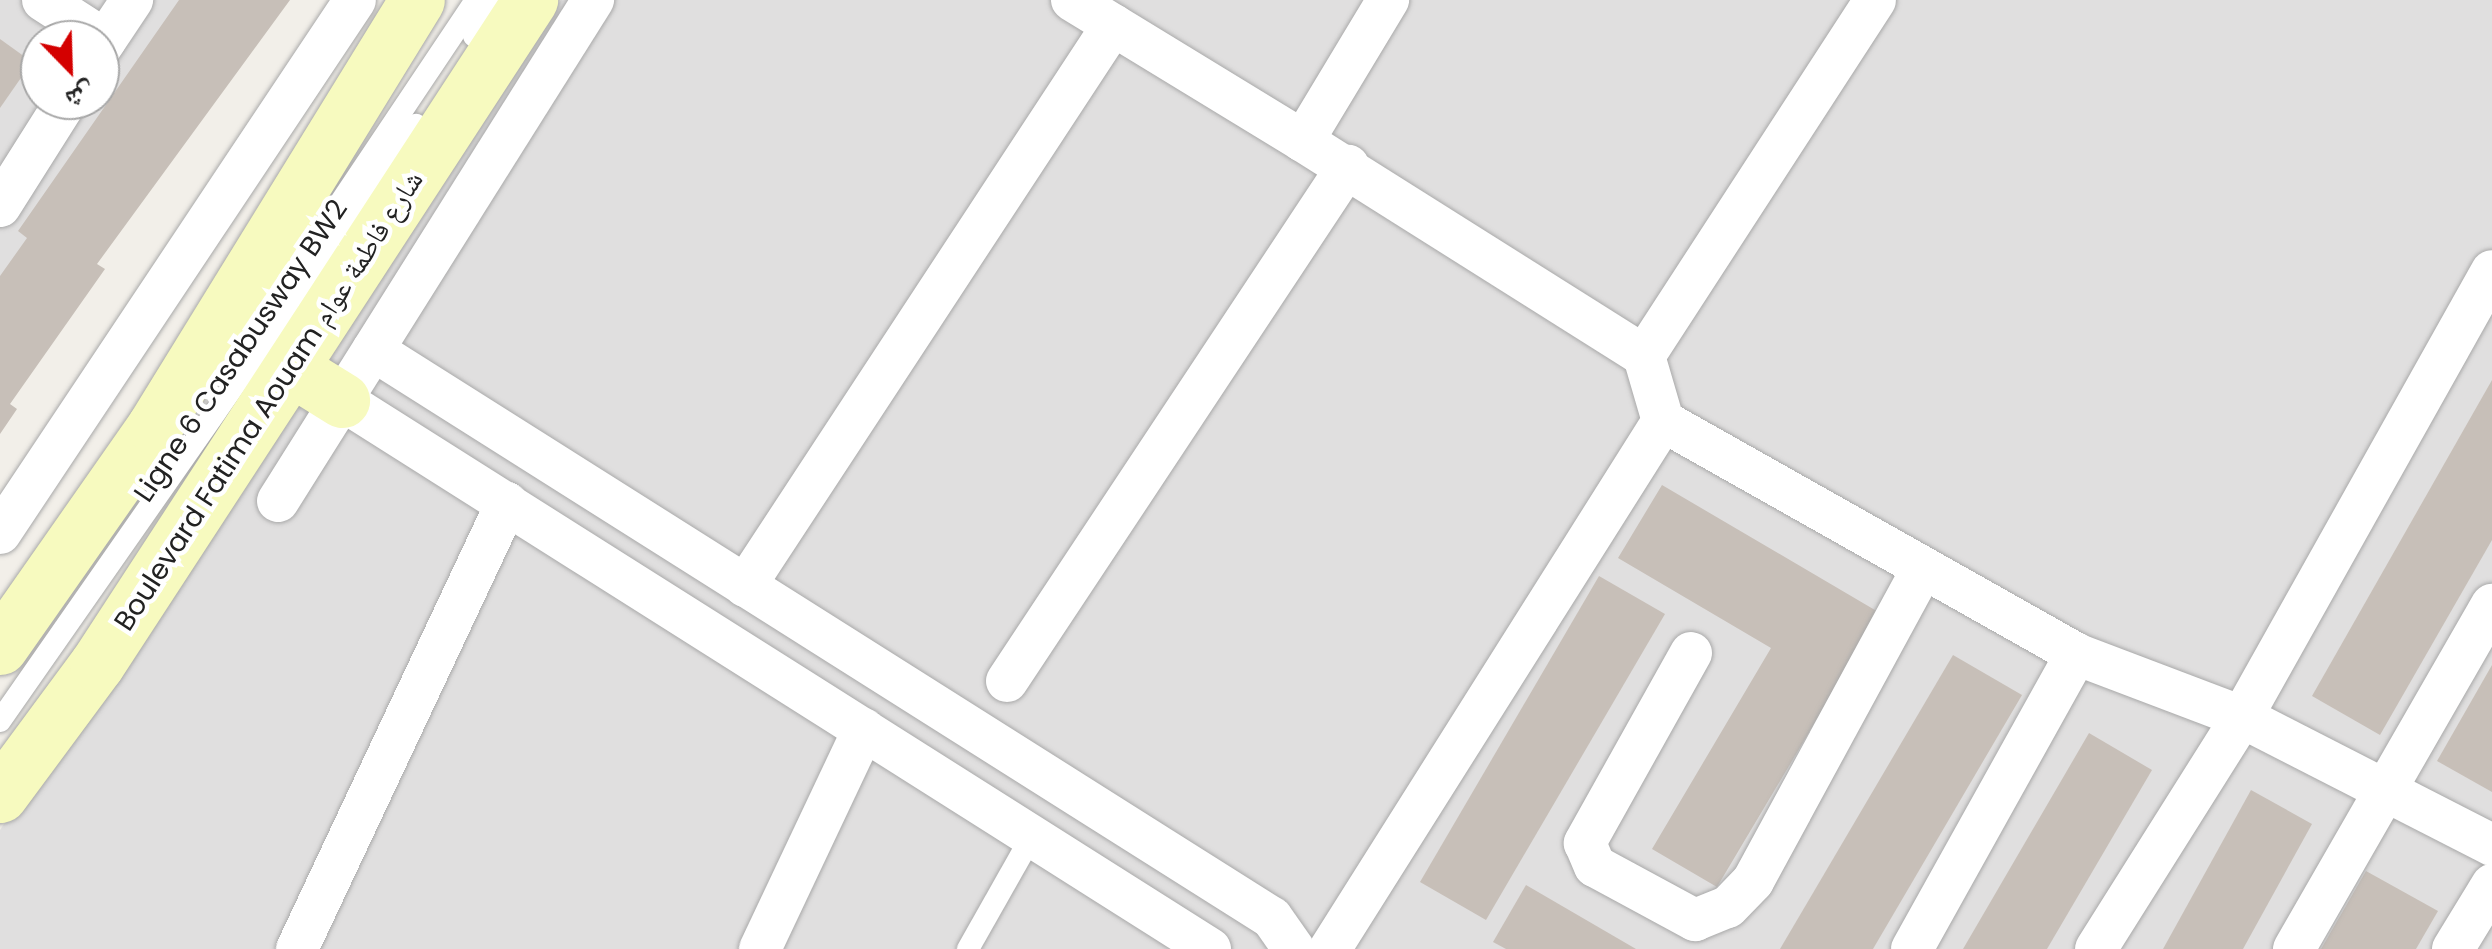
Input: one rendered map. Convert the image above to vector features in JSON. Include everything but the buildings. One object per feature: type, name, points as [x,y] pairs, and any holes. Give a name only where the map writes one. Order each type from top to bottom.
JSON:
[{"type":"main road","points":[[0,646],[18,596],[154,427],[417,0]]},
{"type":"main road","name":"Boulevard Fatima Aouam شارع فاطمة عوام","points":[[0,795],[292,370],[530,0]]},
{"type":"main road","points":[[292,370],[342,400]]},
{"type":"street","points":[[43,0],[70,20]]},
{"type":"street","points":[[0,533],[355,0]]},
{"type":"street","points":[[278,501],[593,0]]},
{"type":"street","points":[[1072,0],[1348,166],[1644,356],[1663,421],[1921,572],[2076,654],[2242,717],[2492,845]]},
{"type":"street","points":[[1304,141],[1388,0]]},
{"type":"street","points":[[1644,356],[1875,0]]},
{"type":"street","points":[[745,586],[1113,25]]},
{"type":"street","points":[[0,206],[54,120]]},
{"type":"street","points":[[1007,681],[1348,166]]},
{"type":"street","points":[[2096,949],[2242,717],[2492,271]]},
{"type":"street","points":[[373,350],[1272,918],[1294,949]]},
{"type":"street","points":[[342,400],[1210,949]]},
{"type":"street","points":[[1330,949],[1663,421]]},
{"type":"street","points":[[297,949],[507,503]]},
{"type":"street","points":[[1691,654],[1585,843],[1594,866],[1695,920],[1728,907],[1753,881],[1921,572]]},
{"type":"street","points":[[2294,949],[2492,604]]},
{"type":"street","points":[[1912,949],[2076,654]]},
{"type":"street","points":[[760,949],[864,728]]},
{"type":"street","points":[[2453,949],[2492,885]]},
{"type":"lane","name":"Ligne 6 Casabusway BW2","points":[[0,698],[476,0]]},
{"type":"lane","name":"Ligne 6 Casabusway BW2","points":[[0,721],[497,0]]},
{"type":"lane","points":[[968,949],[1033,834]]},
{"type":"shaded area","points":[[0,0],[254,0],[0,377]]},
{"type":"shaded area","points":[[561,0],[2492,0],[2492,949],[0,949],[0,830]]}]
